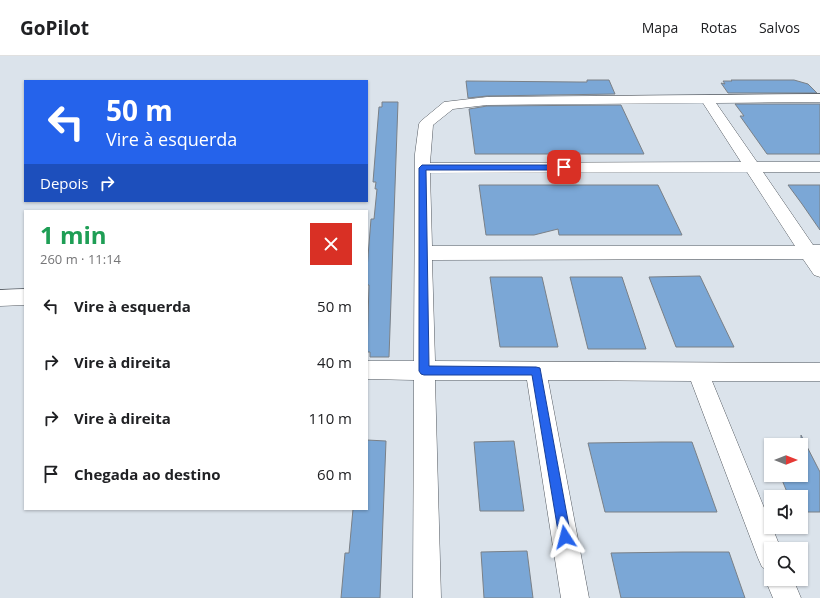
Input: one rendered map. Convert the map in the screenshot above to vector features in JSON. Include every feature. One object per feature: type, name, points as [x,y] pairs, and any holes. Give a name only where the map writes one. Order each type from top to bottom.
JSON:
[{"type":"street","points":[[427,598],[422,168],[422,154],[426,124],[449,105],[487,101],[820,98]]},
{"type":"street","points":[[707,99],[752,167],[814,252],[820,270]]},
{"type":"street","points":[[422,168],[820,167]]},
{"type":"street","points":[[423,253],[814,252]]},
{"type":"street","points":[[0,298],[24,298]]},
{"type":"street","points":[[368,370],[820,372]]},
{"type":"street","points":[[536,371],[575,598]]},
{"type":"street","points":[[698,372],[765,542]]},
{"type":"street","points":[[782,586],[787,598]]},
{"type":"building","points":[[587,80],[609,80],[615,94],[487,96],[468,98],[466,81],[587,82]]},
{"type":"building","points":[[731,80],[794,80],[808,84],[817,93],[728,93],[721,83],[725,84],[723,81],[732,81]]},
{"type":"building","points":[[382,102],[398,102],[389,357],[370,357],[370,352],[368,352],[368,256],[371,219],[374,219],[377,189],[375,189],[376,182],[373,182],[379,107],[382,107]]},
{"type":"building","points":[[735,104],[820,104],[820,154],[767,154],[740,116],[744,116]]},
{"type":"building","points":[[621,105],[644,154],[475,154],[469,109],[487,106]]},
{"type":"building","points":[[479,185],[658,185],[682,235],[559,235],[558,229],[534,235],[486,235]]},
{"type":"building","points":[[788,185],[820,185],[820,230],[802,204]]},
{"type":"building","points":[[700,276],[734,347],[676,347],[649,277]]},
{"type":"building","points":[[490,277],[542,277],[558,347],[500,347]]},
{"type":"building","points":[[570,277],[622,277],[646,349],[588,349]]},
{"type":"building","points":[[368,440],[386,441],[380,598],[341,598],[345,553],[349,553],[353,510],[368,510]]},
{"type":"building","points":[[514,441],[524,511],[480,511],[474,442]]},
{"type":"building","points":[[692,442],[717,512],[605,512],[588,443]]},
{"type":"building","points":[[808,449],[820,472],[820,512],[808,512],[808,490],[786,490],[783,482],[808,482]]},
{"type":"building","points":[[527,551],[533,598],[484,598],[481,552]]},
{"type":"building","points":[[729,552],[745,598],[621,598],[611,553]]},
{"type":"route","points":[[564,167],[422,168],[424,371],[536,371],[565,537]]}]
